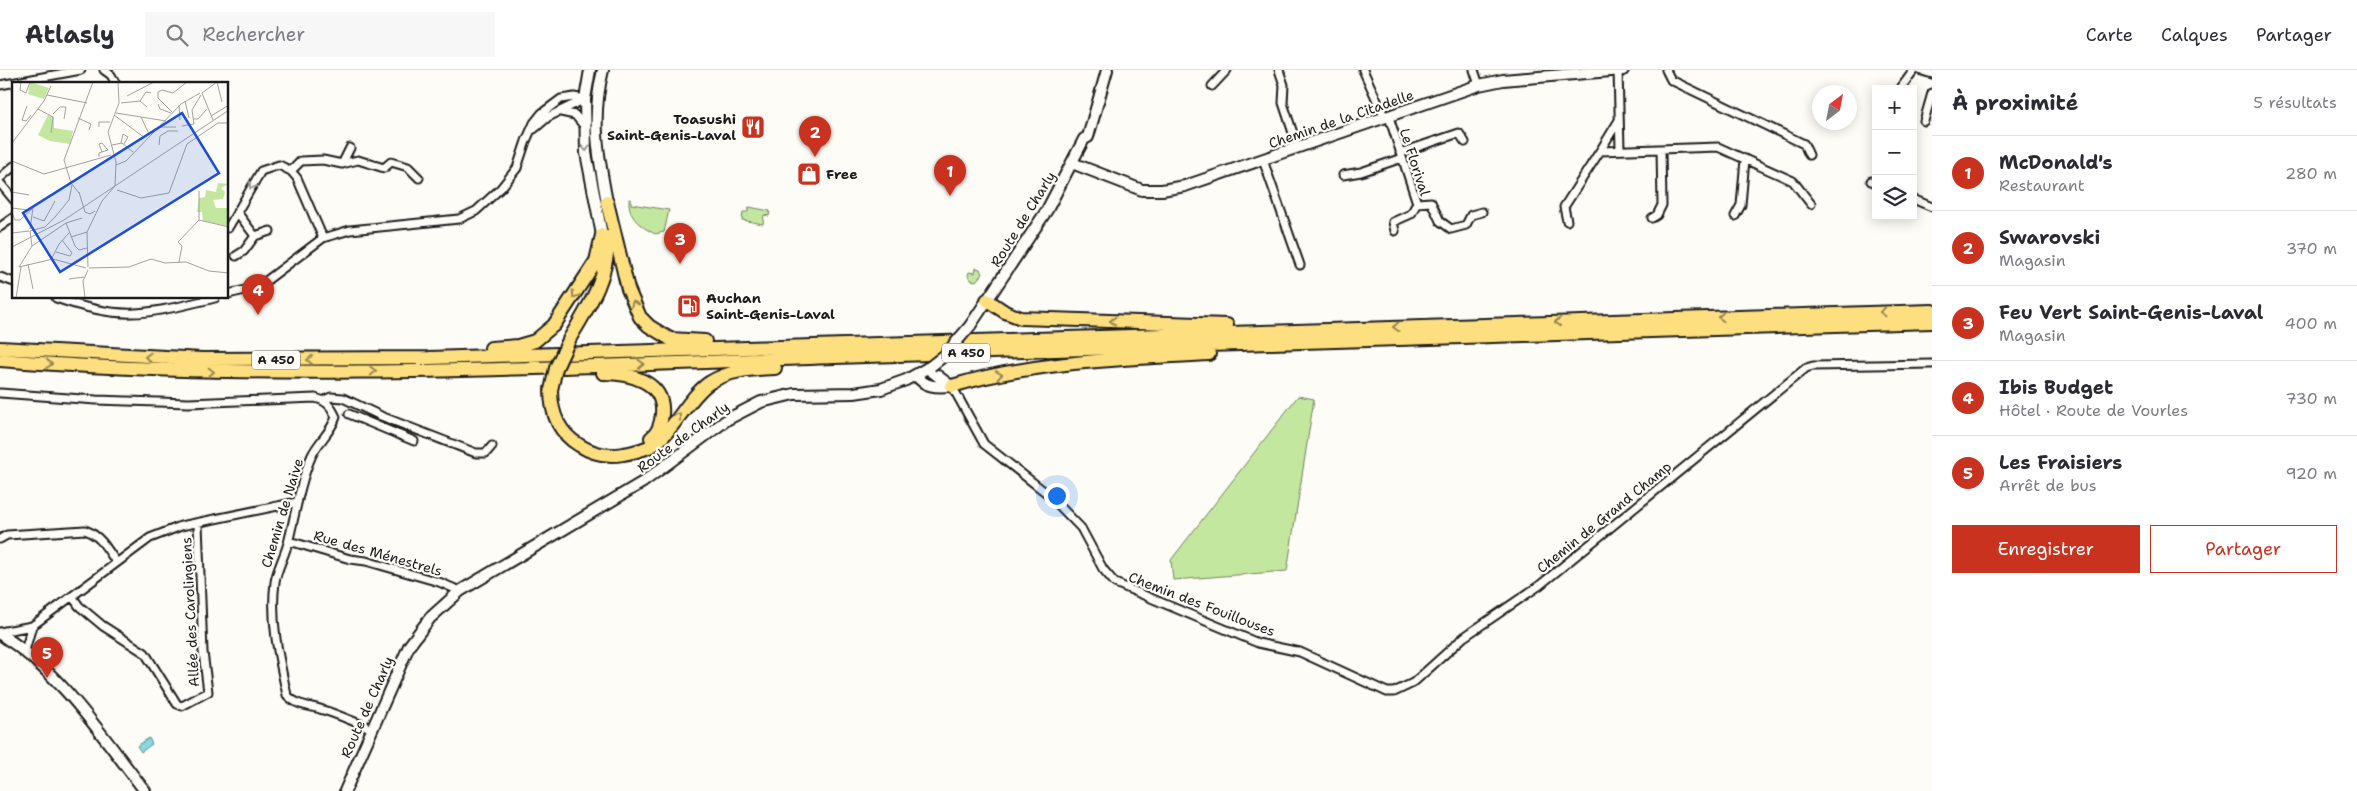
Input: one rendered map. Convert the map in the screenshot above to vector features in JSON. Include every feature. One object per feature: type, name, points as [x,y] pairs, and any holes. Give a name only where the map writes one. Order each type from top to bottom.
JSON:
[{"type":"highway","points":[[607,202],[604,274],[598,291],[570,338],[556,368],[551,390],[554,412],[558,423],[573,441],[583,448],[607,456],[649,447],[660,438],[698,392],[720,377],[746,370],[826,364],[835,357]]},
{"type":"highway","points":[[607,202],[632,303],[640,317],[649,326],[670,339],[681,341],[772,341],[784,347]]},
{"type":"highway","points":[[429,358],[441,352],[518,346],[535,341],[544,335],[554,325],[590,272],[605,240]]},
{"type":"highway","points":[[988,300],[1005,312],[1021,318],[1244,326],[1254,332]]},
{"type":"highway","name":"A 450","points":[[0,348],[202,359],[429,358],[1932,310]]},
{"type":"highway","name":"A 450","points":[[0,360],[64,366],[208,372],[346,372],[1932,322]]},
{"type":"highway","points":[[952,386],[993,375],[1091,363],[1266,351],[1274,343]]},
{"type":"highway","points":[[534,367],[540,373],[615,373],[628,375],[648,383],[662,403],[662,419],[655,435],[643,448]]},
{"type":"main road","points":[[590,70],[585,99],[593,110],[586,153],[605,240]]},
{"type":"main road","points":[[603,70],[590,126],[607,202]]},
{"type":"main road","name":"Route de Charly","points":[[1084,138],[1082,134],[1101,70]]},
{"type":"main road","name":"Route de Charly","points":[[345,791],[409,646],[430,618],[460,591],[643,482],[728,418],[761,402],[794,394],[854,393],[881,389],[916,375],[945,355],[970,326],[1047,210],[1084,138],[1088,137],[1107,70]]},
{"type":"main road","name":"Chemin de la Citadelle","points":[[1072,163],[1142,190],[1162,190],[1186,186],[1479,85],[1538,73],[1623,70]]},
{"type":"main road","points":[[585,99],[598,89]]},
{"type":"main road","points":[[929,367],[952,386]]},
{"type":"main road","points":[[916,375],[921,382],[929,386],[952,386]]},
{"type":"main road","points":[[0,633],[25,651],[66,690],[145,791]]},
{"type":"street","points":[[13,82],[58,72],[81,70]]},
{"type":"street","points":[[104,70],[111,75],[115,82]]},
{"type":"street","points":[[1212,86],[1227,70]]},
{"type":"street","points":[[1279,70],[1284,85],[1284,103],[1298,148]]},
{"type":"street","name":"Le Florival","points":[[1363,70],[1387,117],[1417,203],[1411,214],[1394,222],[1395,231]]},
{"type":"street","points":[[1474,70],[1479,85]]},
{"type":"street","points":[[1618,70],[1620,149]]},
{"type":"street","points":[[1666,70],[1671,80],[1804,144],[1809,155]]},
{"type":"street","points":[[1903,85],[1914,70]]},
{"type":"street","points":[[1920,70],[1932,74]]},
{"type":"street","points":[[1924,121],[1932,93]]},
{"type":"street","points":[[229,294],[258,287],[323,238],[350,230],[458,219],[476,211],[502,188],[517,168],[529,135],[542,113],[562,100],[574,97],[585,99]]},
{"type":"street","points":[[529,135],[548,117],[585,99]]},
{"type":"street","points":[[558,112],[575,115],[590,126]]},
{"type":"street","points":[[1567,221],[1564,207],[1619,120]]},
{"type":"street","points":[[1343,175],[1361,172],[1459,133],[1465,142]]},
{"type":"street","points":[[1600,151],[1718,147],[1793,181],[1810,204]]},
{"type":"street","points":[[342,164],[350,148]]},
{"type":"street","points":[[1652,218],[1657,215],[1662,205],[1661,149]]},
{"type":"street","points":[[1735,216],[1741,205],[1745,159]]},
{"type":"street","points":[[290,171],[301,161],[323,160],[342,164],[358,160],[384,168],[391,162],[408,167],[419,178]]},
{"type":"street","points":[[1263,160],[1300,265]]},
{"type":"street","points":[[229,226],[262,171],[279,165],[290,171],[300,186],[323,238]]},
{"type":"street","points":[[0,178],[12,168]]},
{"type":"street","points":[[0,183],[12,198]]},
{"type":"street","points":[[1917,201],[1932,207]]},
{"type":"street","points":[[1417,203],[1431,202],[1440,221],[1451,229],[1466,225],[1471,215],[1482,212]]},
{"type":"street","points":[[237,212],[255,236]]},
{"type":"street","points":[[0,227],[12,218]]},
{"type":"street","points":[[236,256],[244,251],[255,236],[270,231]]},
{"type":"street","points":[[59,299],[101,312],[133,314],[150,313],[210,299]]},
{"type":"street","name":"Chemin de Grand Champ","points":[[1300,652],[1380,691],[1394,692],[1413,684],[1464,638],[1540,585],[1806,368],[1813,366],[1932,364]]},
{"type":"street","name":"Chemin des Fouillouses","points":[[952,386],[984,444],[1049,495],[1081,528],[1103,569],[1115,583],[1258,643],[1300,652]]},
{"type":"street","points":[[0,393],[96,400],[189,403],[315,398],[325,400],[332,407],[336,417],[349,414],[414,441]]},
{"type":"street","points":[[325,400],[331,397],[343,398],[356,405],[476,453],[486,453],[492,446]]},
{"type":"street","points":[[349,414],[356,405]]},
{"type":"street","name":"Chemin de Naive","points":[[336,417],[332,429],[313,455],[297,502],[289,541],[275,581],[276,643],[287,695],[299,705],[323,709],[373,728]]},
{"type":"street","points":[[0,633],[32,626],[150,538],[181,526],[297,502]]},
{"type":"street","name":"Allée des Carolingiens","points":[[72,596],[79,606],[103,626],[145,653],[177,704],[182,706],[208,692],[203,652],[198,524]]},
{"type":"street","points":[[0,539],[7,535],[85,530],[94,534],[103,542],[116,562]]},
{"type":"street","name":"Rue des Ménestrels","points":[[289,541],[439,582],[460,591]]},
{"type":"street","points":[[25,651],[32,626]]},
{"type":"green space","points":[[629,199],[631,199],[631,204],[669,210],[664,232],[655,234],[636,221],[629,206]]},
{"type":"green space","points":[[749,207],[770,211],[769,216],[764,215],[763,224],[742,220],[743,212],[748,212]]},
{"type":"green space","points":[[976,268],[980,269],[982,274],[976,281],[971,280],[968,276],[969,272],[975,273]]},
{"type":"green space","points":[[1298,396],[1314,399],[1287,571],[1173,580],[1171,560]]},
{"type":"water","points":[[149,738],[152,744],[141,752],[137,746]]},
{"type":"place","name":"Toasushi Saint-Genis-Laval","points":[[753,127]]},
{"type":"place","name":"Swarovski","points":[[815,157]]},
{"type":"place","name":"Free","points":[[809,174]]},
{"type":"place","name":"McDonald's","points":[[950,196]]},
{"type":"place","name":"Feu Vert Saint-Genis-Laval","points":[[680,264]]},
{"type":"place","name":"Auchan Saint-Genis-Laval","points":[[689,306]]},
{"type":"place","name":"Ibis Budget","points":[[258,315]]},
{"type":"place","name":"Les Fraisiers","points":[[47,678]]}]
